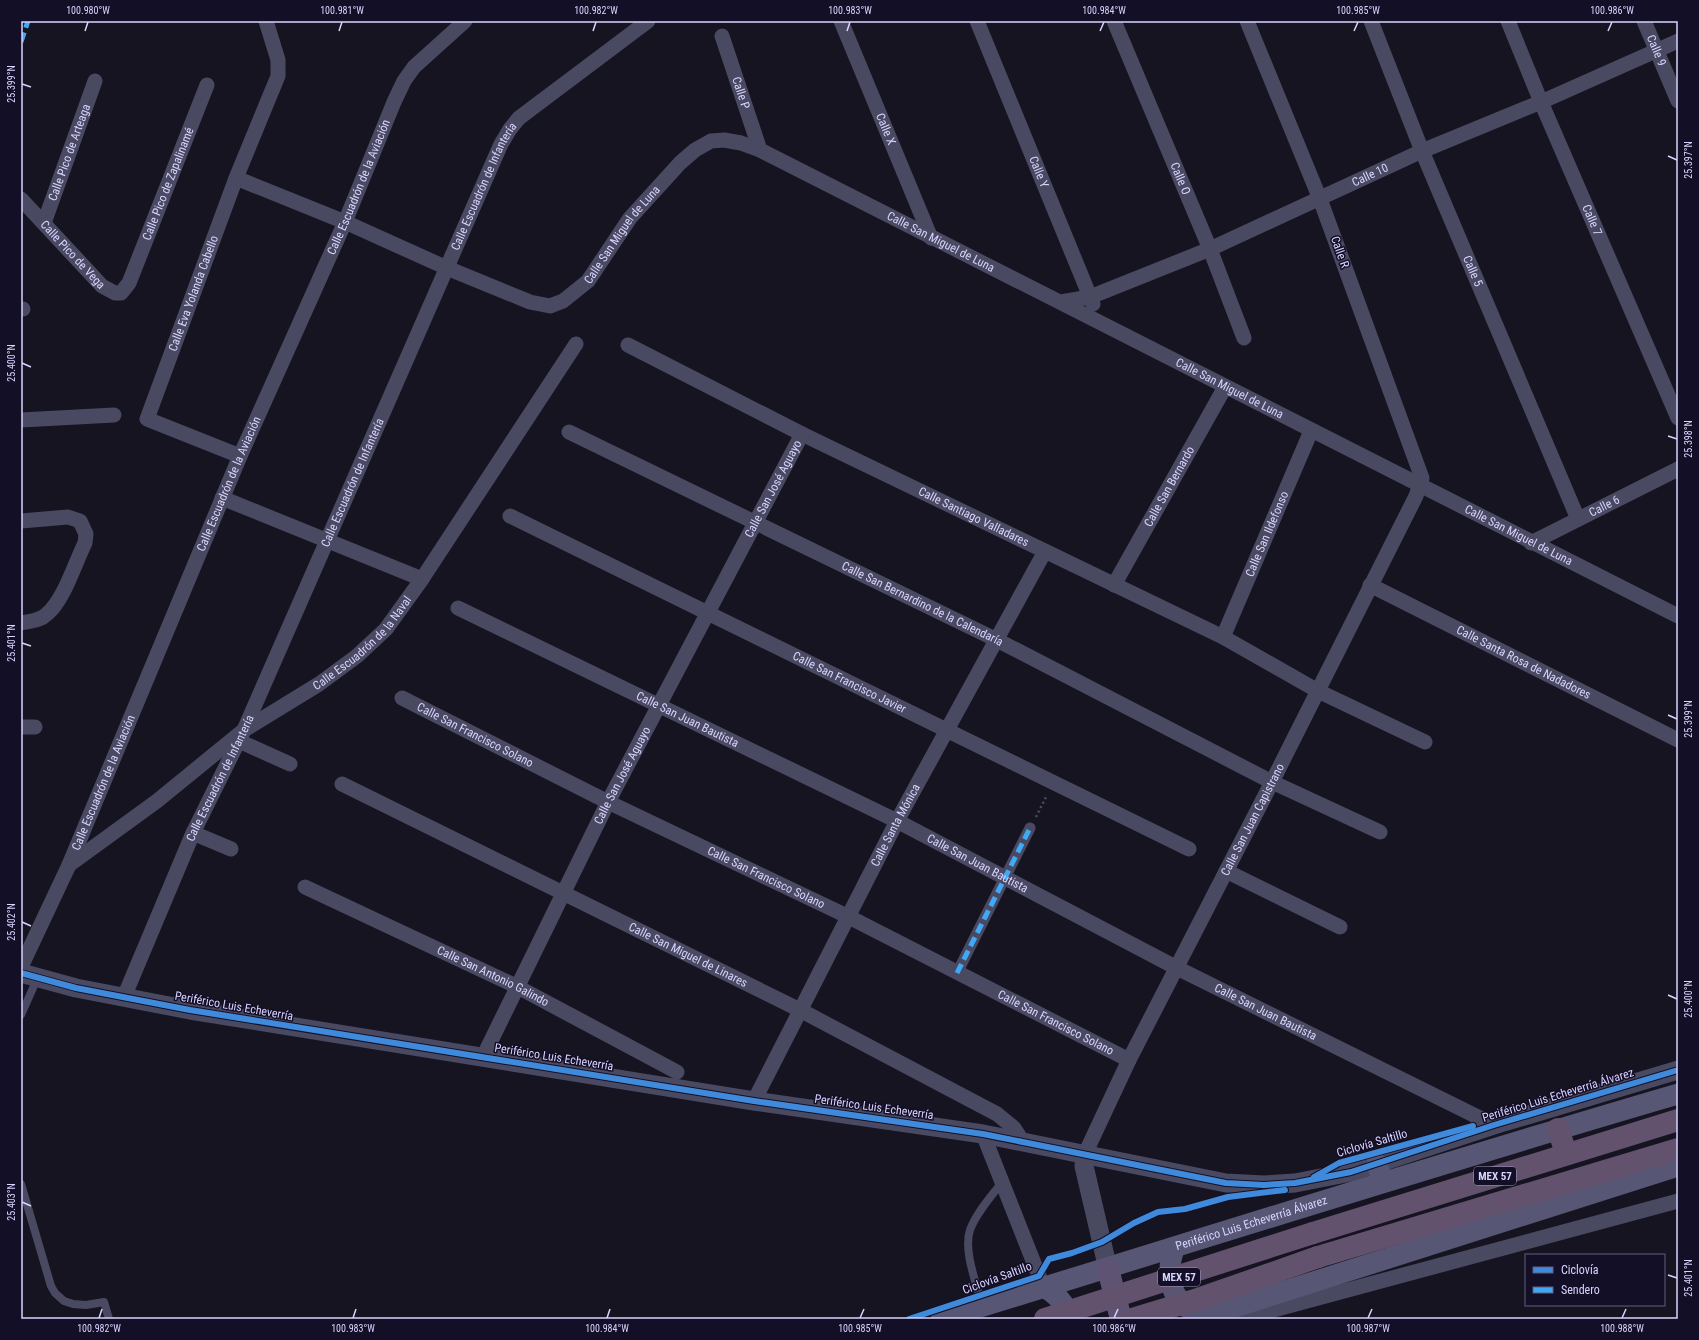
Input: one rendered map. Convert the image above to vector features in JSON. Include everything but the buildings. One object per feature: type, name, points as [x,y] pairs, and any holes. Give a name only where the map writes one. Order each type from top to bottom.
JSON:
[{"type":"highway","name":"MEX 57","points":[[1045,1319],[1566,1153],[1678,1120]]},
{"type":"highway","points":[[1558,1129],[1566,1153]]},
{"type":"highway","name":"MEX 57","points":[[1132,1319],[1198,1299],[1318,1257],[1678,1149]]},
{"type":"main road","name":"Periférico Luis Echeverría Álvarez","points":[[941,1319],[1042,1286],[1108,1269],[1175,1247],[1380,1173],[1558,1129],[1678,1094]]},
{"type":"main road","points":[[1175,1247],[1169,1261],[1169,1275],[1173,1290],[1181,1302],[1201,1318],[1678,1166]]},
{"type":"main road","points":[[1108,1269],[1121,1319]]},
{"type":"main road","points":[[1042,1286],[1054,1293],[1063,1303],[1069,1319]]},
{"type":"street","name":"Calle Eva Yolanda Cabello","points":[[240,456],[147,419],[236,178],[278,76],[278,60],[266,21]]},
{"type":"street","name":"Calle Escuadrón de la Aviación","points":[[21,967],[68,865],[222,498],[345,222],[394,102],[404,81],[414,67],[465,21]]},
{"type":"street","name":"Calle Escuadrón de Infantería","points":[[124,997],[193,833],[241,735],[447,268],[488,170],[510,129],[519,118],[648,21]]},
{"type":"street","name":"Calle X","points":[[841,21],[931,238]]},
{"type":"street","name":"Calle Y","points":[[977,21],[1100,322]]},
{"type":"street","name":"Calle O","points":[[1114,21],[1210,249],[1244,338]]},
{"type":"street","name":"Calle R","points":[[1247,21],[1320,199],[1420,468],[1422,478],[1421,486]]},
{"type":"street","name":"Calle 5","points":[[1371,21],[1422,151],[1578,519]]},
{"type":"street","name":"Calle 7","points":[[1508,21],[1541,102],[1678,418]]},
{"type":"street","name":"Calle 9","points":[[1644,21],[1678,101]]},
{"type":"street","name":"Calle P","points":[[722,36],[760,150]]},
{"type":"street","name":"Calle 10","points":[[1061,302],[1090,297],[1210,249],[1422,151],[1541,102],[1678,41]]},
{"type":"street","name":"Calle Pico de Arteaga","points":[[44,223],[95,81]]},
{"type":"street","name":"Calle Pico de Zapalinamé","points":[[129,284],[207,84]]},
{"type":"street","name":"Calle San Miguel de Luna","points":[[236,178],[345,222],[447,268],[530,302],[550,306],[564,301],[588,281],[630,218],[680,163],[695,150],[711,141],[724,140],[741,143],[760,150],[931,238],[1061,302],[1531,543],[1678,616]]},
{"type":"street","name":"Calle Pico de Vega","points":[[21,199],[102,286],[115,293],[121,293],[129,284]]},
{"type":"street","name":"Calle Escuadrón de la Naval","points":[[68,865],[157,801],[241,735],[319,684],[357,656],[386,629],[422,580],[576,344]]},
{"type":"street","name":"Calle Santiago Valladares","points":[[628,345],[802,434],[1044,553],[1223,638],[1318,691],[1425,742]]},
{"type":"street","name":"Calle San Bernardo","points":[[1114,585],[1225,387]]},
{"type":"street","points":[[21,420],[114,415]]},
{"type":"street","name":"Calle San Ildefonso","points":[[1223,638],[1312,431]]},
{"type":"street","name":"Calle San Bernardino de la Calendaría","points":[[569,432],[996,640],[1272,782],[1380,832]]},
{"type":"street","name":"Calle San José Aguayo","points":[[483,1057],[516,986],[608,802],[802,434]]},
{"type":"street","name":"Calle 6","points":[[1531,543],[1678,469]]},
{"type":"street","name":"Calle San Juan Capistrano","points":[[1085,1154],[1129,1060],[1272,782],[1370,584],[1421,486]]},
{"type":"street","points":[[222,498],[422,580]]},
{"type":"street","name":"Calle San Francisco Javier","points":[[510,516],[1189,849]]},
{"type":"street","points":[[21,521],[68,517],[80,521],[86,534],[84,543],[56,605],[38,620],[21,623]]},
{"type":"street","name":"Calle Santa Mónica","points":[[754,1102],[897,821],[1044,553]]},
{"type":"street","name":"Calle Santa Rosa de Nadadores","points":[[1370,584],[1678,740]]},
{"type":"street","name":"Calle San Juan Bautista","points":[[458,608],[897,821],[1177,968],[1494,1125]]},
{"type":"street","name":"Calle San Francisco Solano","points":[[402,698],[608,802],[849,917],[1129,1060]]},
{"type":"street","points":[[241,735],[290,764]]},
{"type":"street","name":"Calle San Miguel de Linares","points":[[342,784],[800,1010],[997,1114],[1014,1128],[1023,1142]]},
{"type":"street","points":[[957,973],[1030,828]]},
{"type":"street","points":[[193,833],[232,849]]},
{"type":"street","points":[[1226,872],[1340,927]]},
{"type":"street","name":"Calle San Antonio Galindo","points":[[305,887],[516,986],[677,1072]]},
{"type":"street","name":"Periférico Luis Echeverría","points":[[29,976],[76,988],[283,1026],[483,1057],[754,1102],[983,1134],[1226,1183],[1264,1185],[1380,1173]]},
{"type":"street","name":"Periférico Luis Echeverría Álvarez","points":[[1380,1173],[1494,1125],[1678,1070]]},
{"type":"street","points":[[983,1134],[1042,1286]]},
{"type":"street","points":[[1085,1154],[1084,1166],[1108,1269]]},
{"type":"street","points":[[1240,1319],[1678,1200]]},
{"type":"lane","points":[[21,1015],[29,976]]},
{"type":"lane","points":[[982,1306],[969,1255],[968,1237],[975,1220],[1002,1182]]},
{"type":"lane","points":[[21,1184],[50,1286],[64,1301],[73,1304],[86,1305],[104,1302],[109,1319]]},
{"type":"path","points":[[1030,828],[1053,782]]},
{"type":"marked path","points":[[21,42],[28,21]]},
{"type":"marked path","points":[[957,973],[1030,828]]},
{"type":"cycle path","points":[[21,973],[76,988],[190,1010],[754,1101],[983,1134],[1226,1183],[1264,1185],[1295,1183],[1351,1172],[1494,1125],[1678,1070]]},
{"type":"cycle path","name":"Ciclovía Saltillo","points":[[1314,1177],[1339,1163],[1473,1126]]},
{"type":"cycle path","name":"Ciclovía Saltillo","points":[[909,1319],[1039,1276],[1049,1259],[1072,1253],[1102,1242],[1134,1223],[1158,1212],[1185,1209],[1228,1197],[1285,1190]]}]
